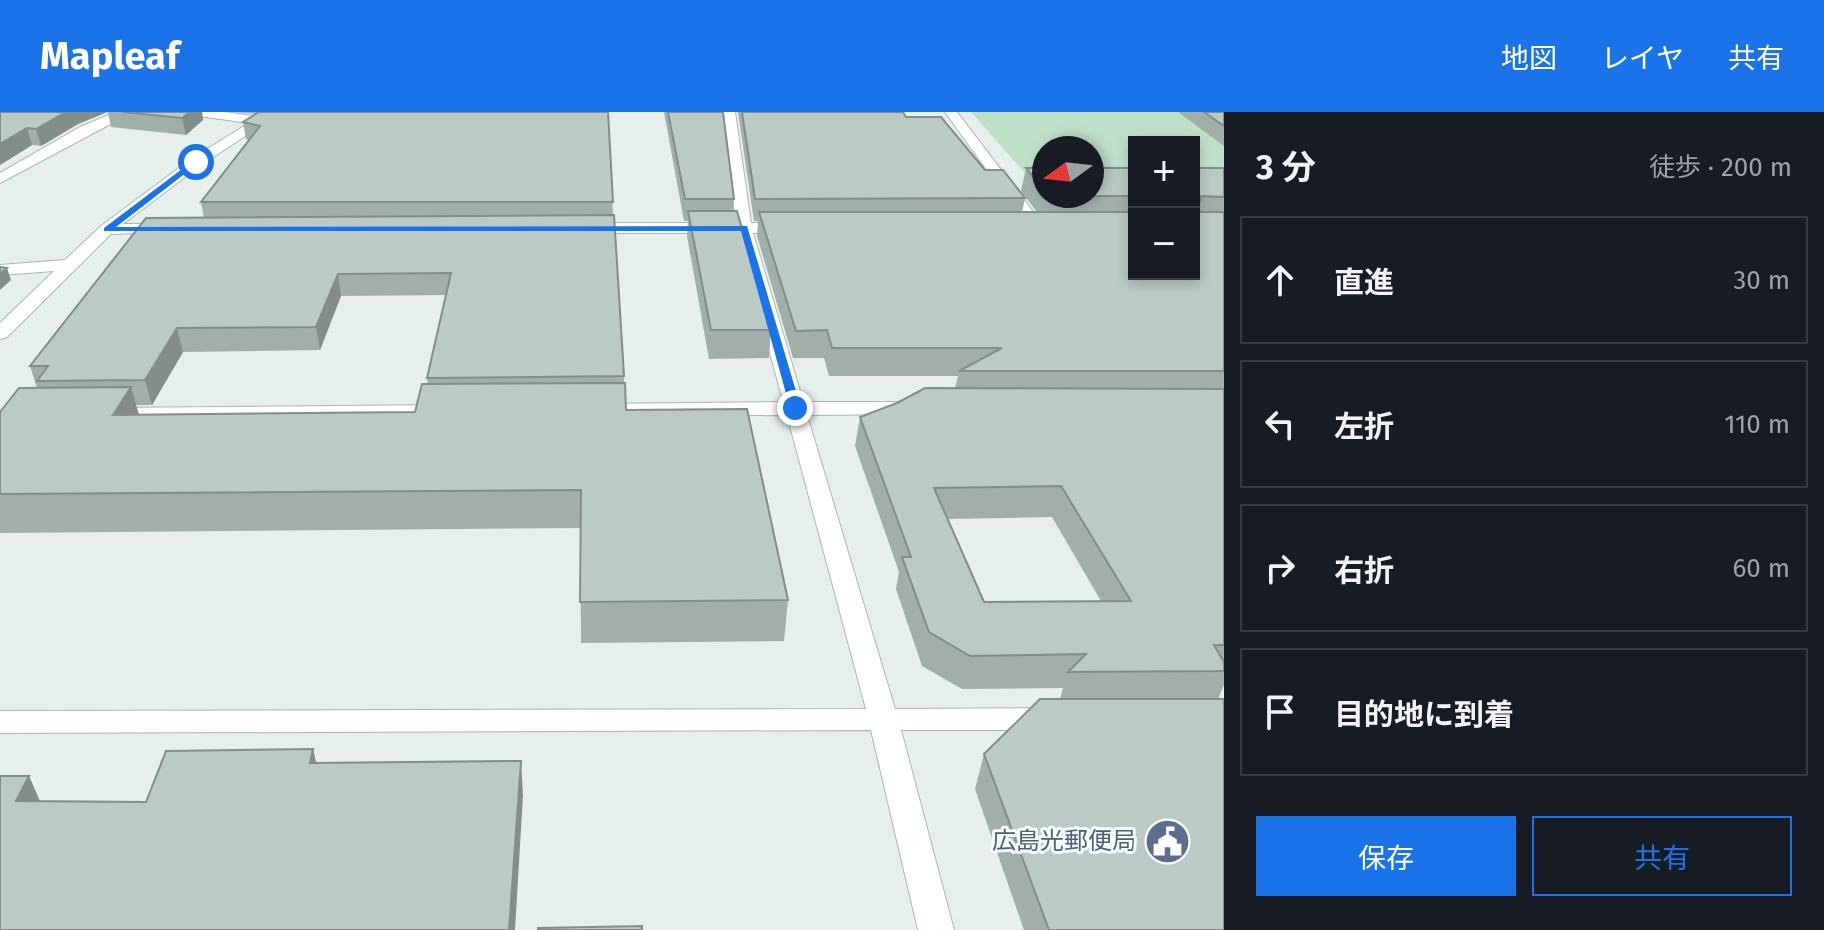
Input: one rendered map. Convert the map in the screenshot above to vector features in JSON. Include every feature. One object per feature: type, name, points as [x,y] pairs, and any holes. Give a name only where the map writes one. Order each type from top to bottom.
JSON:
[{"type":"street","points":[[0,179],[85,130],[127,112]]},
{"type":"street","points":[[199,112],[260,121]]},
{"type":"street","points":[[0,333],[107,229],[196,162],[276,112]]},
{"type":"street","points":[[729,112],[744,228],[884,720],[936,930]]},
{"type":"street","points":[[951,112],[1036,228]]},
{"type":"street","points":[[568,228],[806,228]]},
{"type":"street","points":[[107,229],[187,229]]},
{"type":"street","points":[[0,270],[72,265]]},
{"type":"street","points":[[575,410],[938,408]]},
{"type":"street","points":[[80,415],[463,411]]},
{"type":"street","points":[[0,722],[1085,719]]},
{"type":"green space","points":[[971,112],[1197,112],[1224,133],[1224,190],[1200,189],[1200,136],[1128,136],[1128,189],[1104,189],[1104,136],[1032,136],[1032,181]]},
{"type":"building","points":[[0,112],[66,112],[36,129],[27,128],[0,144]]},
{"type":"building","points":[[123,112],[190,112],[182,118]]},
{"type":"building","points":[[259,112],[608,112],[613,202],[201,202],[260,126],[243,122]]},
{"type":"building","points":[[668,112],[723,112],[734,199],[685,199]]},
{"type":"building","points":[[742,112],[903,112],[906,117],[941,117],[985,170],[1003,170],[1025,198],[755,199]]},
{"type":"building","points":[[1204,112],[1224,112],[1224,126]]},
{"type":"building","points":[[1104,168],[1128,168],[1128,196],[1104,196]]},
{"type":"building","points":[[1200,168],[1224,168],[1224,197],[1201,196],[1200,200]]},
{"type":"building","points":[[688,211],[737,211],[771,330],[711,330]]},
{"type":"building","points":[[1200,211],[1224,212],[1224,371],[959,371],[1002,348],[832,348],[827,330],[796,331],[759,212],[1128,212],[1128,280],[1200,280]]},
{"type":"building","points":[[614,215],[624,376],[427,378],[451,273],[338,274],[316,327],[177,328],[145,380],[37,381],[48,366],[30,366],[146,218]]},
{"type":"building","points":[[625,383],[626,410],[747,409],[788,600],[580,602],[581,490],[0,494],[0,412],[19,388],[131,387],[113,415],[415,412],[422,384]]},
{"type":"building","points":[[925,388],[1224,389],[1224,645],[1214,645],[1224,662],[1224,671],[1068,672],[1086,654],[970,656],[929,632],[902,557],[911,557],[860,417]],"holes":[[[1061,486],[1131,601],[984,602],[934,488]]]},
{"type":"building","points":[[1040,699],[1224,699],[1224,930],[1049,930],[984,754]]},
{"type":"building","points":[[313,749],[310,763],[521,761],[509,930],[0,930],[0,776],[29,776],[16,801],[146,802],[166,751]]},
{"type":"building","points":[[642,926],[642,930],[538,930],[538,928]]},
{"type":"place","name":"広島光郵便局","points":[[1167,841]]},
{"type":"route","points":[[196,162],[107,229],[744,228],[795,408]]}]
